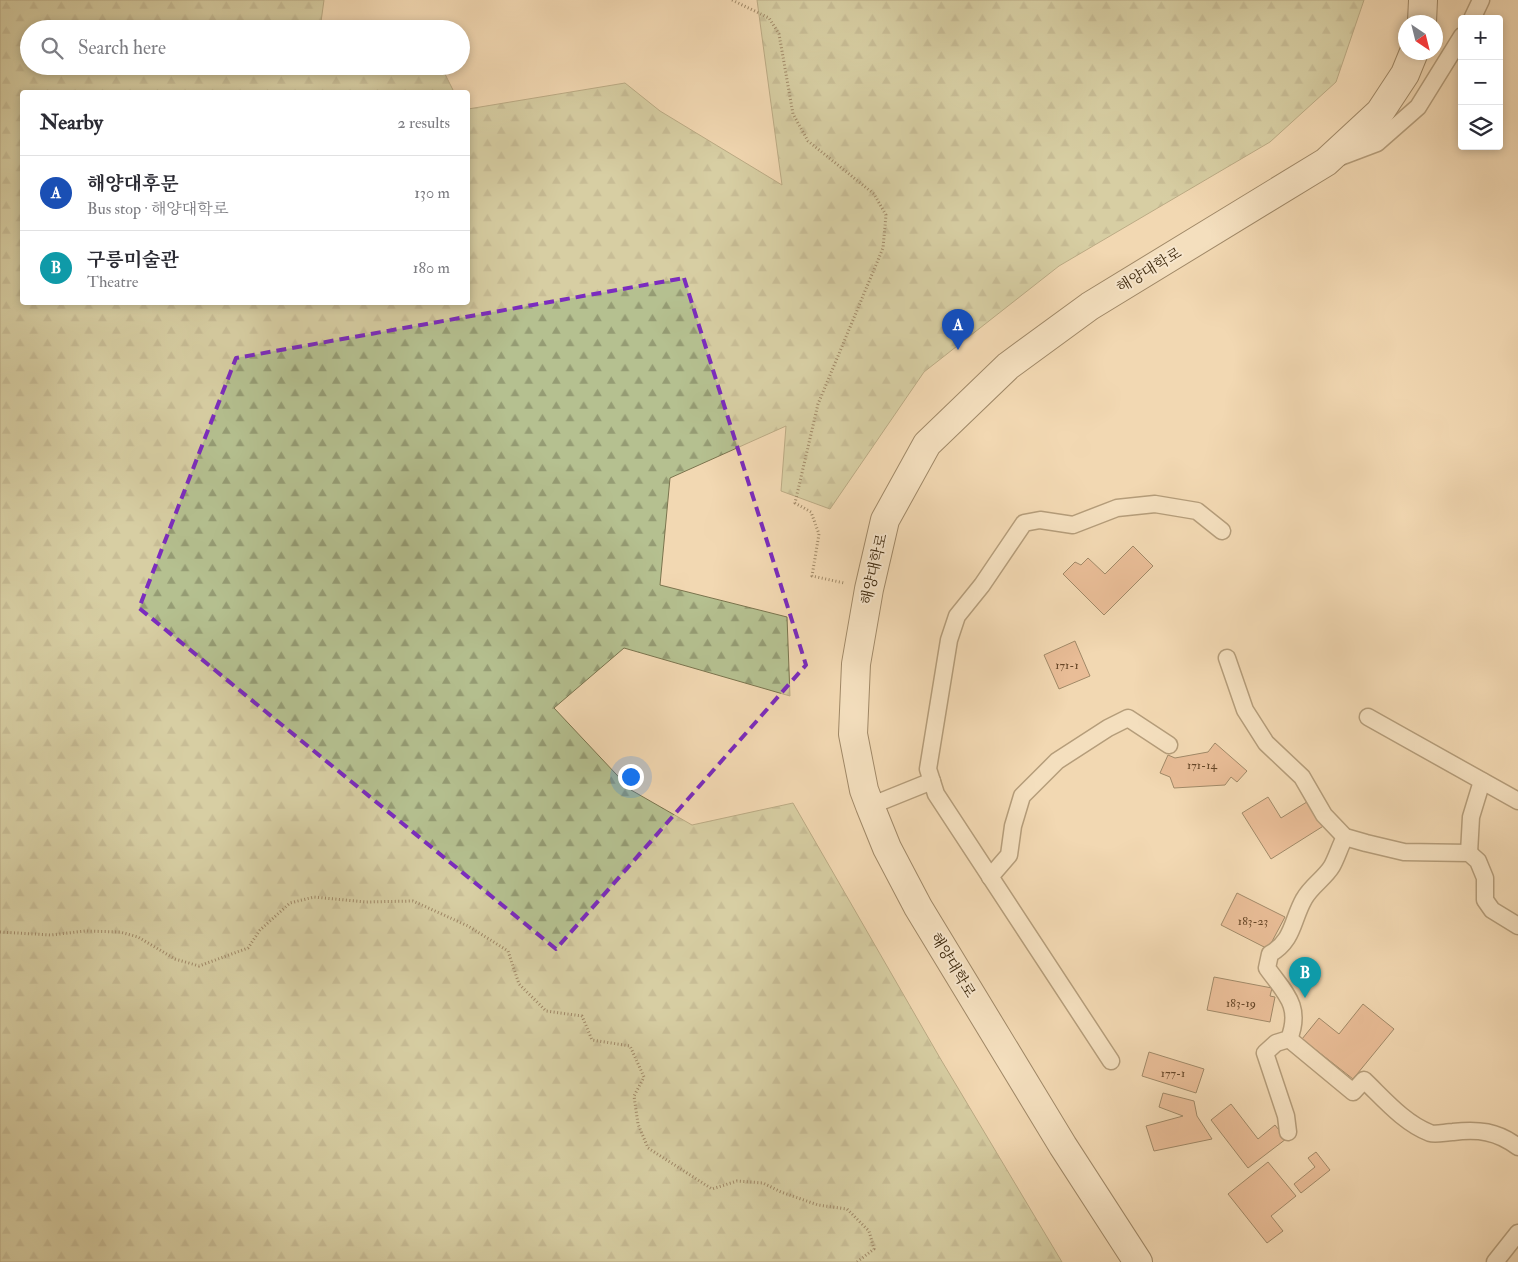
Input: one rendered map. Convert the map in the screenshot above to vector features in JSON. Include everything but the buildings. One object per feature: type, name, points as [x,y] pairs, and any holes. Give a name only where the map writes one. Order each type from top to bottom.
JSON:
[{"type":"street","points":[[1422,0],[1422,15]]},
{"type":"street","name":"해양대학로","points":[[1138,1262],[1063,1146],[918,907],[887,848],[870,806],[864,790],[853,734],[856,664],[869,589],[885,520],[927,444],[1008,366],[1090,306],[1326,162],[1380,112],[1405,74],[1411,60]]},
{"type":"lane","points":[[1474,15],[1481,0]]},
{"type":"lane","points":[[1326,162],[1377,143],[1418,107],[1458,42]]},
{"type":"lane","points":[[1111,1061],[936,794],[928,769],[949,640],[957,616],[982,585],[1024,523],[1040,520],[1073,525],[1117,508],[1155,504],[1196,512],[1222,531]]},
{"type":"lane","points":[[1227,658],[1245,710],[1266,743],[1302,777],[1324,815],[1345,837],[1366,844],[1404,852],[1468,853],[1478,861],[1485,878],[1485,900],[1492,910],[1518,926]]},
{"type":"lane","points":[[1368,717],[1518,801]]},
{"type":"lane","points":[[990,877],[1009,855],[1013,826],[1022,796],[1057,761],[1108,728],[1128,718],[1169,745]]},
{"type":"lane","points":[[870,806],[932,781]]},
{"type":"lane","points":[[1468,853],[1471,817],[1482,781]]},
{"type":"lane","points":[[1289,1039],[1294,1027],[1292,1005],[1267,968],[1270,954],[1282,947],[1294,924],[1304,898],[1331,867],[1345,837]]},
{"type":"lane","points":[[1288,1132],[1286,1116],[1265,1053],[1276,1043],[1289,1039]]},
{"type":"lane","points":[[1289,1039],[1354,1092],[1364,1080],[1409,1122],[1432,1134],[1465,1130],[1491,1132],[1518,1147]]},
{"type":"lane","points":[[1495,1262],[1518,1233]]},
{"type":"path","points":[[732,0],[769,18],[779,34],[793,114],[808,141],[874,194],[886,215],[883,248],[818,404],[795,503],[810,512],[819,534],[812,576],[869,589]]},
{"type":"path","points":[[0,932],[51,935],[85,931],[120,932],[138,937],[175,959],[199,966],[248,948],[260,930],[290,904],[314,897],[366,902],[413,901],[468,926],[508,951],[519,984],[546,1011],[582,1016],[592,1040],[630,1046],[644,1077],[634,1096],[638,1124],[648,1148],[712,1189],[737,1181],[763,1183],[781,1192],[818,1205],[847,1209],[870,1231],[874,1249],[857,1262]]},
{"type":"highlighted area","points":[[684,278],[806,665],[556,949],[139,608],[236,358]]},
{"type":"green space","points":[[0,0],[324,0],[321,20],[20,20],[20,75],[446,75],[453,90],[20,90],[20,305],[470,305],[470,109],[625,83],[660,111],[782,185],[757,0],[1364,0],[1336,82],[1270,142],[1059,266],[924,372],[830,509],[781,491],[786,426],[670,478],[660,585],[787,617],[790,696],[624,648],[554,708],[631,790],[692,825],[793,803],[940,1058],[1062,1262],[0,1262]]},
{"type":"place","name":"해양대후문","points":[[958,350]]},
{"type":"place","name":"구릉미술관","points":[[1305,998]]}]
